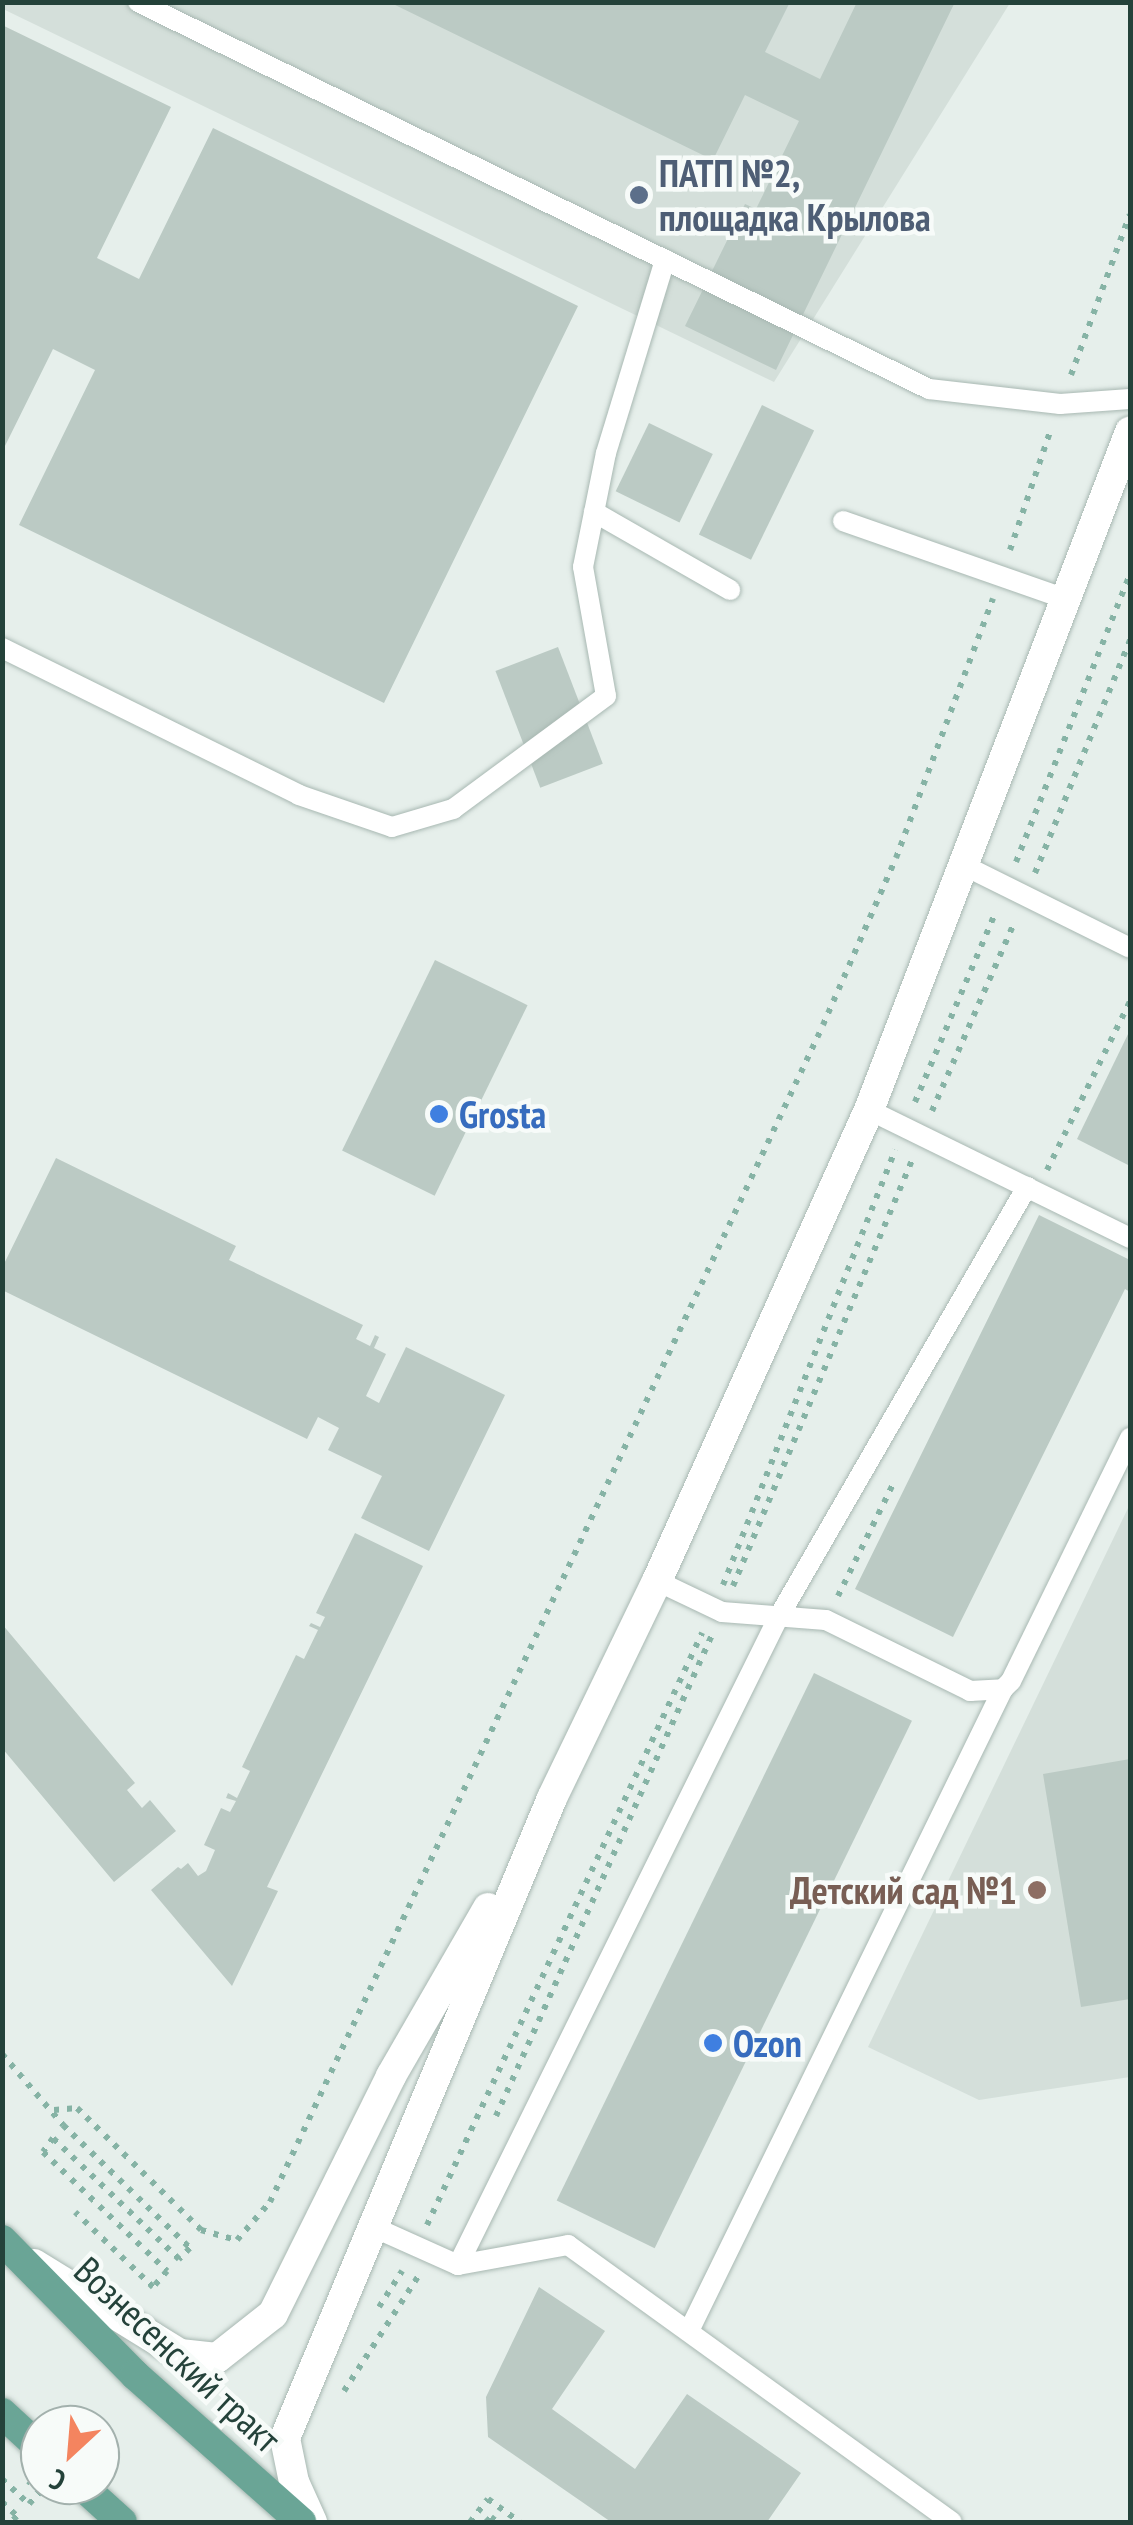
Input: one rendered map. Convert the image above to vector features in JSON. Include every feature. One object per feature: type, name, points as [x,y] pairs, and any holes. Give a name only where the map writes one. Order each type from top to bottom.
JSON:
[{"type":"main road","name":"Вознесенский тракт","points":[[8,2246],[135,2375],[300,2522]]},
{"type":"main road","points":[[103,2505],[122,2522]]},
{"type":"street","points":[[312,2522],[294,2482],[285,2438],[552,1798],[656,1581],[868,1110],[1130,432]]},
{"type":"street","points":[[8,2246],[180,2354],[217,2358],[273,2314],[391,2076],[552,1798]]},
{"type":"lane","points":[[138,2],[928,389],[1060,404],[1130,399]]},
{"type":"lane","points":[[2,648],[298,794],[392,827],[454,809],[606,696],[583,566],[606,454],[666,260]]},
{"type":"lane","points":[[594,512],[730,590]]},
{"type":"lane","points":[[843,521],[1066,599]]},
{"type":"lane","points":[[963,866],[1130,948]]},
{"type":"lane","points":[[868,1110],[1130,1238]]},
{"type":"lane","points":[[458,2265],[778,1618],[1026,1187]]},
{"type":"lane","points":[[689,2331],[1130,1438]]},
{"type":"lane","points":[[656,1581],[718,1609],[826,1620],[970,1691],[1003,1689]]},
{"type":"lane","points":[[372,2226],[458,2265],[568,2245],[952,2522]]},
{"type":"path","points":[[54,2110],[77,2108],[201,2230],[237,2240],[270,2202],[823,1025],[896,858],[1130,214]]},
{"type":"path","points":[[335,2404],[426,2250],[718,1609],[1015,893],[1130,574]]},
{"type":"path","points":[[490,2129],[718,1609],[1015,893],[1130,640]]},
{"type":"path","points":[[2,2054],[63,2125],[190,2248],[178,2259],[52,2138],[43,2152],[167,2271],[153,2287],[75,2212]]},
{"type":"path","points":[[376,2313],[426,2250]]},
{"type":"path","points":[[470,2522],[488,2499],[520,2522]]},
{"type":"path","points":[[2,2502],[18,2516],[11,2522]]},
{"type":"path","points":[[486,2522],[491,2517],[497,2522]]},
{"type":"shaded area","name":"ПАТП №2, площадка Крылова","points":[[2,3],[1010,3],[774,382],[3,9]]},
{"type":"shaded area","name":"Детский сад №1","points":[[1130,1504],[1130,2077],[979,2100],[868,2047]]},
{"type":"building","points":[[389,2],[790,2],[765,52],[820,79],[857,2],[955,2],[776,370],[685,326],[745,204],[756,209],[799,121],[745,95],[713,160]]},
{"type":"building","points":[[2,25],[171,107],[97,258],[139,279],[213,128],[578,306],[384,703],[19,525],[95,370],[53,349],[2,452]]},
{"type":"building","points":[[762,405],[814,430],[751,560],[699,534]]},
{"type":"building","points":[[649,423],[713,454],[679,522],[616,491]]},
{"type":"building","points":[[558,647],[603,764],[540,788],[495,671]]},
{"type":"building","points":[[435,960],[528,1005],[435,1196],[342,1151]]},
{"type":"building","points":[[1130,1030],[1130,1166],[1077,1139]]},
{"type":"building","points":[[56,1158],[236,1246],[229,1260],[363,1325],[356,1339],[370,1346],[375,1335],[379,1337],[374,1348],[386,1354],[366,1396],[379,1403],[406,1347],[505,1395],[429,1551],[361,1518],[382,1476],[328,1450],[339,1428],[318,1417],[307,1439],[2,1290],[2,1268]]},
{"type":"building","points":[[1039,1215],[1130,1260],[1130,1292],[1125,1289],[953,1637],[855,1589]]},
{"type":"building","points":[[355,1533],[423,1566],[267,1887],[278,1891],[232,1986],[151,1890],[188,1863],[198,1876],[206,1871],[215,1850],[204,1845],[221,1808],[230,1812],[236,1801],[226,1798],[228,1793],[237,1798],[250,1771],[242,1767],[296,1655],[304,1659],[318,1630],[309,1626],[311,1623],[320,1627],[325,1617],[316,1613]]},
{"type":"building","points":[[2,1624],[135,1783],[127,1790],[142,1808],[150,1800],[176,1831],[114,1882],[2,1748]]},
{"type":"building","points":[[814,1673],[912,1721],[655,2248],[557,2201]]},
{"type":"building","points":[[1130,1759],[1130,1999],[1081,2007],[1043,1774]]},
{"type":"building","points":[[539,2287],[605,2331],[552,2409],[635,2469],[687,2394],[801,2473],[767,2522],[611,2522],[488,2437],[486,2397]]},
{"type":"place","name":"ПАТП №2, площадка Крылова","points":[[639,195]]},
{"type":"place","name":"Grosta","points":[[439,1114]]},
{"type":"place","name":"Детский сад №1","points":[[1037,1890]]},
{"type":"place","name":"Ozon","points":[[713,2043]]}]
